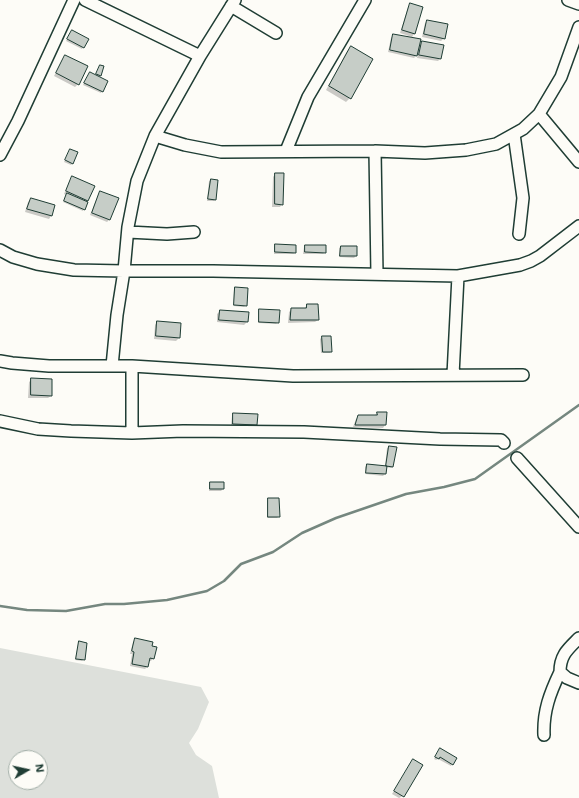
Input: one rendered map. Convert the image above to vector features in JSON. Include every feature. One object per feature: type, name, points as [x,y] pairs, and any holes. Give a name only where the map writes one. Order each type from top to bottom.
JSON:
[{"type":"street","points":[[0,155],[18,121],[74,0]]},
{"type":"street","points":[[85,0],[200,56]]},
{"type":"street","points":[[286,151],[308,96],[365,0]]},
{"type":"street","points":[[568,0],[579,4]]},
{"type":"street","points":[[112,366],[128,232],[137,181],[155,136],[200,56],[233,3],[276,33]]},
{"type":"street","points":[[155,136],[185,145],[221,152],[375,151],[425,153],[466,150],[496,144],[523,129],[539,114],[561,77],[579,27]]},
{"type":"street","points":[[539,114],[579,162]]},
{"type":"street","points":[[514,134],[523,198],[519,234]]},
{"type":"street","points":[[375,151],[377,274]]},
{"type":"street","points":[[0,250],[13,257],[37,264],[74,270],[458,276],[520,265],[531,261],[540,256],[579,226]]},
{"type":"street","points":[[128,232],[167,234],[194,232]]},
{"type":"street","points":[[453,375],[458,276]]},
{"type":"street","points":[[0,361],[49,366],[132,366],[293,376],[523,375]]},
{"type":"street","points":[[132,366],[132,433]]},
{"type":"street","points":[[0,421],[38,429],[132,433],[183,431],[304,432],[440,439],[501,440],[504,443]]},
{"type":"street","points":[[518,458],[579,527]]},
{"type":"street","points":[[544,735],[545,713],[552,689],[560,672],[560,663],[566,651],[579,638]]},
{"type":"street","points":[[560,672],[566,678],[579,683]]},
{"type":"shaded area","points":[[0,648],[201,687],[209,702],[198,729],[189,743],[196,755],[212,766],[219,798],[0,798]]},
{"type":"building","points":[[410,3],[423,7],[415,34],[402,30]]},
{"type":"building","points":[[427,20],[448,24],[445,39],[424,34]]},
{"type":"building","points":[[72,30],[89,39],[84,48],[67,39]]},
{"type":"building","points":[[393,34],[421,39],[417,56],[390,50]]},
{"type":"building","points":[[422,41],[444,45],[441,59],[419,55]]},
{"type":"building","points":[[351,46],[373,59],[351,99],[329,86]]},
{"type":"building","points":[[65,55],[88,66],[79,85],[56,73]]},
{"type":"building","points":[[100,65],[104,66],[101,76],[96,74]]},
{"type":"building","points":[[90,72],[108,81],[103,92],[84,83]]},
{"type":"building","points":[[70,149],[78,152],[73,164],[65,160]]},
{"type":"building","points":[[275,173],[284,173],[283,205],[275,204]]},
{"type":"building","points":[[72,176],[95,186],[88,201],[66,191]]},
{"type":"building","points":[[211,179],[218,180],[216,200],[208,199]]},
{"type":"building","points":[[100,191],[119,198],[110,220],[92,213]]},
{"type":"building","points":[[67,193],[88,202],[85,210],[64,201]]},
{"type":"building","points":[[31,198],[55,205],[52,216],[27,209]]},
{"type":"building","points":[[275,244],[296,245],[296,253],[275,252]]},
{"type":"building","points":[[305,245],[326,245],[326,253],[305,252]]},
{"type":"building","points":[[341,246],[357,246],[357,256],[340,256]]},
{"type":"building","points":[[235,287],[248,288],[247,306],[234,305]]},
{"type":"building","points":[[307,304],[318,304],[319,320],[290,320],[291,308],[306,308]]},
{"type":"building","points":[[259,309],[280,310],[279,323],[259,322]]},
{"type":"building","points":[[220,310],[249,312],[248,322],[219,320]]},
{"type":"building","points":[[157,321],[181,323],[180,338],[156,336]]},
{"type":"building","points":[[322,336],[331,336],[332,352],[323,352]]},
{"type":"building","points":[[31,378],[52,379],[52,396],[31,395]]},
{"type":"building","points":[[377,412],[387,412],[386,425],[355,425],[358,415],[377,415]]},
{"type":"building","points":[[233,413],[258,414],[257,425],[233,424]]},
{"type":"building","points":[[389,446],[397,447],[393,467],[386,466]]},
{"type":"building","points":[[367,464],[387,466],[386,474],[366,473]]},
{"type":"building","points":[[210,482],[224,482],[224,489],[210,489]]},
{"type":"building","points":[[268,498],[279,498],[280,517],[268,517]]},
{"type":"building","points":[[135,638],[153,642],[152,646],[157,647],[154,659],[150,658],[148,667],[132,664],[134,652],[132,651]]},
{"type":"building","points":[[79,641],[87,643],[85,660],[76,659]]},
{"type":"building","points":[[440,748],[457,758],[453,765],[440,757],[439,759],[435,757]]},
{"type":"building","points":[[413,759],[423,765],[404,797],[394,791]]},
{"type":"waterway","points":[[0,606],[27,610],[66,611],[105,604],[124,604],[167,600],[207,591],[224,581],[241,564],[273,552],[302,533],[336,518],[406,494],[444,487],[475,479],[579,405]]}]
